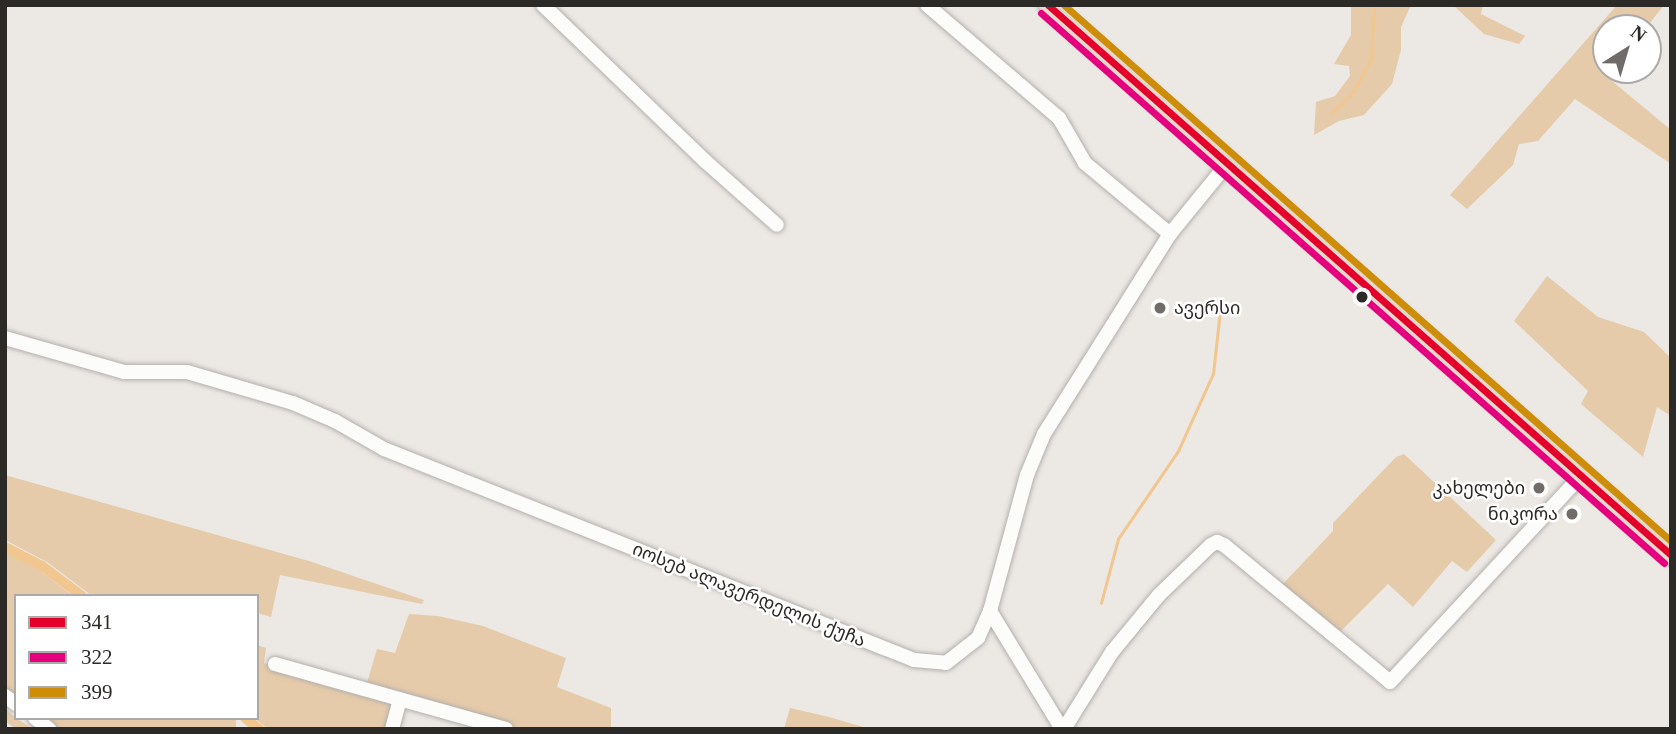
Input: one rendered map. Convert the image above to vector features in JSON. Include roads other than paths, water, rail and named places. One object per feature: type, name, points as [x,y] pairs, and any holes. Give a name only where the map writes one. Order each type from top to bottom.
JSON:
[{"type":"highway","points":[[1048,5],[1671,555]]},
{"type":"street","points":[[543,5],[705,161],[777,225]]},
{"type":"street","points":[[927,5],[1059,118],[1086,163],[1170,234]]},
{"type":"street","name":"იოსებ ალავერდელის ქუჩა","points":[[5,338],[124,372],[187,372],[293,403],[335,421],[384,449],[914,660],[946,663],[978,638],[990,611],[1024,485],[1044,434],[1170,234],[1227,164]]},
{"type":"street","points":[[990,611],[1063,729],[1112,652],[1159,595],[1217,542],[1390,682],[1582,475]]},
{"type":"street","points":[[275,664],[506,729]]},
{"type":"street","points":[[392,729],[400,700]]},
{"type":"waterway","points":[[1332,113],[1353,92],[1371,60],[1374,5]]},
{"type":"waterway","points":[[1101,603],[1118,539],[1178,451],[1213,374],[1221,301]]},
{"type":"waterway","points":[[5,547],[42,566],[79,594]]},
{"type":"waterway","points":[[248,720],[259,729]]},
{"type":"place","name":"ავერსი","points":[[1160,308]]},
{"type":"place","name":"კახელები","points":[[1539,488]]},
{"type":"place","name":"ნიკორა","points":[[1572,514]]}]
